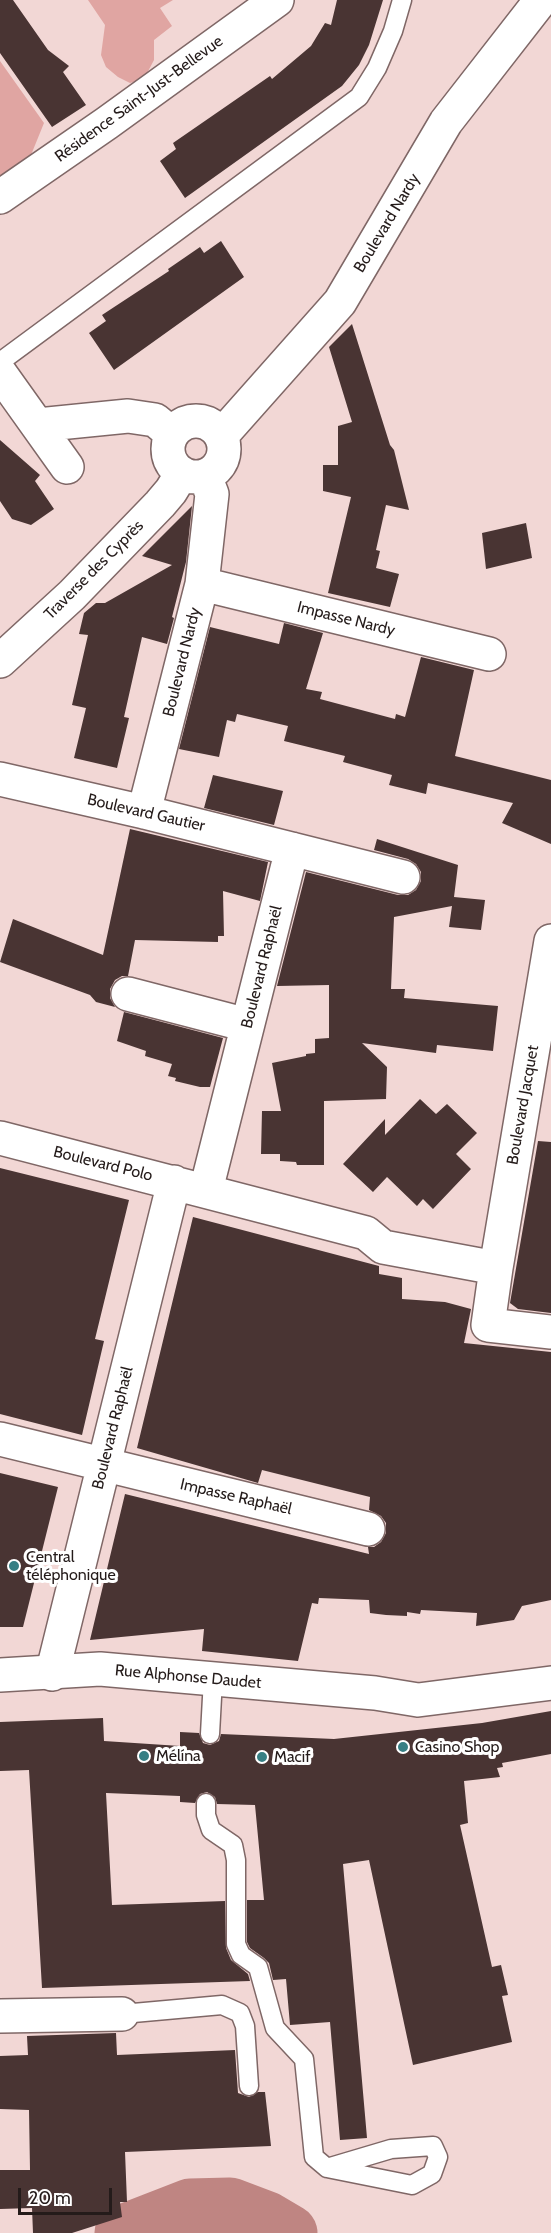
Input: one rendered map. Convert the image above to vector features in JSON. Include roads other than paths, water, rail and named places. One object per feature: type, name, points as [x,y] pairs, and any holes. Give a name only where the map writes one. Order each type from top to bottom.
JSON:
[{"type":"street","name":"Résidence Saint-Just-Bellevue","points":[[0,197],[277,0]]},
{"type":"street","name":"Boulevard Nardy","points":[[221,436],[340,302],[446,122],[541,0]]},
{"type":"street","points":[[0,373],[67,467]]},
{"type":"street","points":[[38,425],[128,416],[155,420],[172,434]]},
{"type":"street","points":[[189,421],[199,421],[216,428],[221,436],[224,445],[220,464],[193,475],[173,466],[168,456],[168,444],[172,434],[179,426],[189,421]]},
{"type":"street","name":"Boulevard Nardy","points":[[144,812],[202,584],[212,494],[193,475]]},
{"type":"street","name":"Traverse des Cyprès","points":[[0,661],[72,595],[171,491],[193,475]]},
{"type":"street","name":"Impasse Nardy","points":[[202,584],[489,654]]},
{"type":"street","name":"Boulevard Gautier","points":[[0,779],[144,812],[403,877]]},
{"type":"street","name":"Boulevard Raphaël","points":[[206,1190],[292,849]]},
{"type":"street","name":"Boulevard Jacquet","points":[[551,941],[488,1325],[551,1332]]},
{"type":"street","points":[[128,994],[247,1025]]},
{"type":"street","name":"Boulevard Polo","points":[[0,1138],[366,1233],[383,1247],[496,1268]]},
{"type":"street","name":"Boulevard Raphaël","points":[[52,1674],[174,1182]]},
{"type":"street","name":"Impasse Raphaël","points":[[0,1439],[368,1528]]},
{"type":"street","name":"Rue Alphonse Daudet","points":[[375,1693],[551,1660]]},
{"type":"street","name":"Rue Alphonse Daudet","points":[[0,1675],[52,1674],[100,1669],[375,1693],[418,1700],[551,1683]]},
{"type":"street","points":[[0,2016],[122,2014]]},
{"type":"lane","points":[[0,362],[359,97],[377,68],[393,31],[402,0]]},
{"type":"lane","points":[[210,1734],[213,1679]]},
{"type":"lane","points":[[206,1803],[206,1815],[211,1830],[232,1845],[236,1860],[236,1944],[241,1954],[258,1967],[275,2028],[304,2059],[314,2157],[327,2168],[412,2185],[432,2174],[438,2157],[433,2146],[391,2149],[327,2168]]},
{"type":"lane","points":[[122,2014],[222,2005],[240,2013],[246,2026],[249,2086]]},
{"type":"waterway","points":[[123,2233],[190,2207],[230,2206],[267,2220],[289,2233]]},
{"type":"place","name":"Central téléphonique","points":[[14,1566]]},
{"type":"place","name":"Casino Shop","points":[[403,1747]]},
{"type":"place","name":"Mélína","points":[[144,1756]]},
{"type":"place","name":"Macif","points":[[262,1757]]}]
